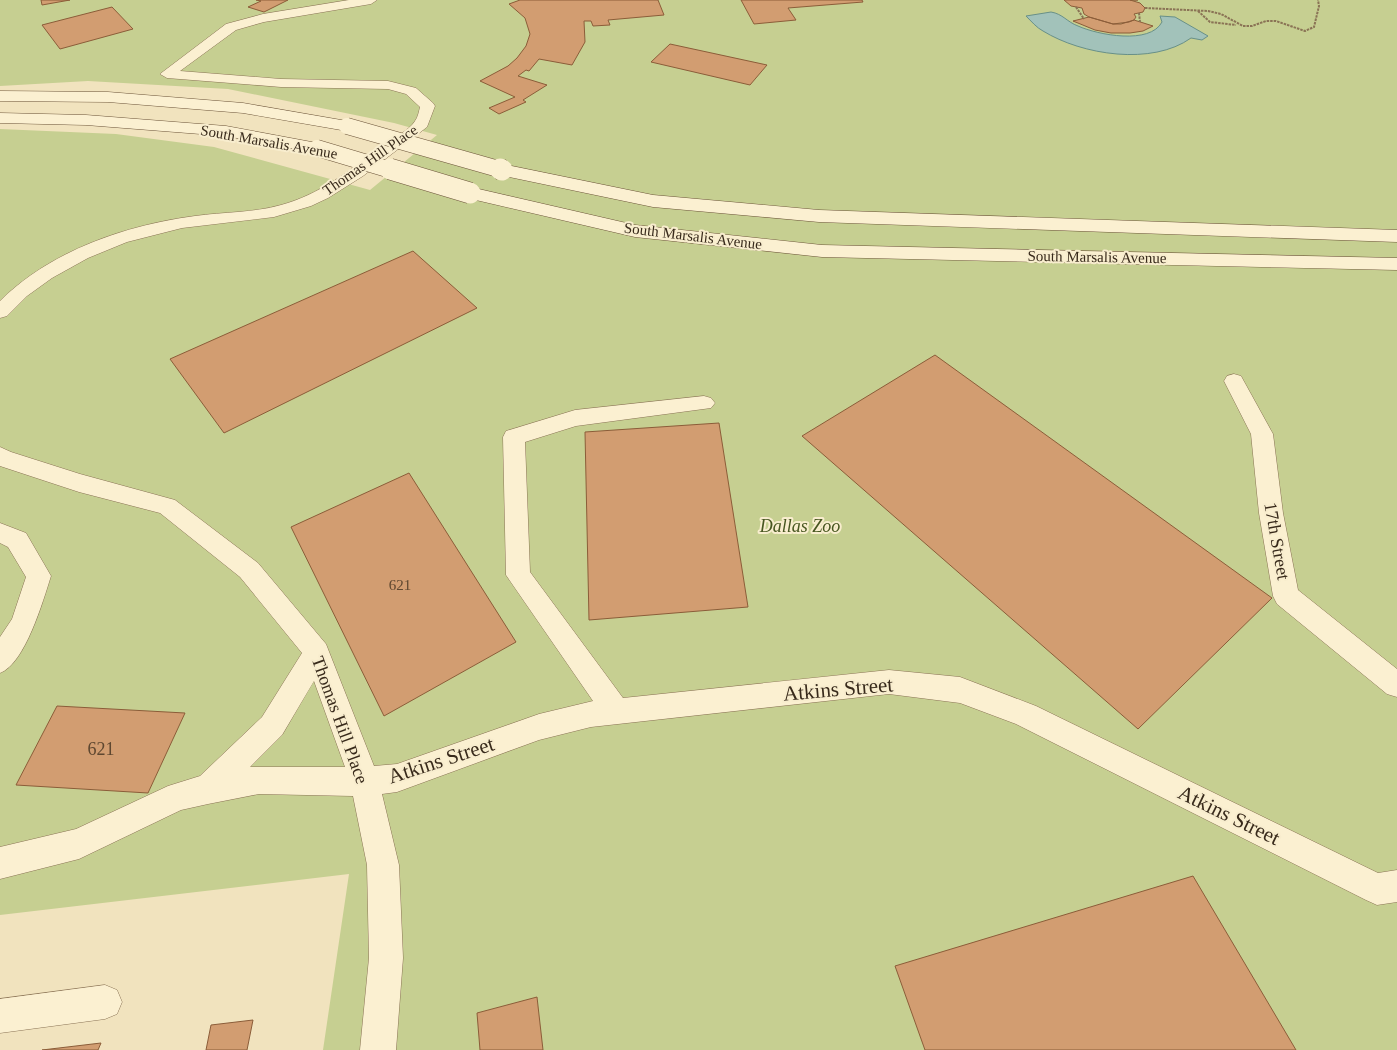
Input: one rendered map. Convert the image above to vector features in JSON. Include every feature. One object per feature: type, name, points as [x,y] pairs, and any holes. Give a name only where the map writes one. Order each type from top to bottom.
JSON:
[{"type":"main road","name":"South Marsalis Avenue","points":[[0,96],[108,97],[243,108],[347,126],[502,170],[653,202],[819,216],[1397,236]]},
{"type":"main road","name":"South Marsalis Avenue","points":[[0,118],[86,120],[226,132],[317,148],[470,193],[636,231],[822,251],[1397,264]]},
{"type":"lane","name":"Thomas Hill Place","points":[[0,312],[27,287],[66,262],[143,231],[183,223],[244,217],[288,209],[327,193],[422,124],[428,106],[411,91],[388,85],[280,83],[167,74],[231,27],[263,18],[371,0]]},
{"type":"lane","name":"17th Street","points":[[1234,381],[1262,434],[1270,513],[1286,596],[1397,685]]},
{"type":"lane","points":[[617,712],[518,575],[514,437],[575,418],[704,403]]},
{"type":"lane","name":"Thomas Hill Place","points":[[0,456],[79,483],[167,506],[249,570],[317,652],[364,782],[384,865],[386,958],[378,1050]]},
{"type":"lane","points":[[0,533],[17,540],[38,576],[23,623],[0,661]]},
{"type":"lane","points":[[208,790],[272,726],[317,652]]},
{"type":"lane","name":"Atkins Street","points":[[0,863],[79,844],[178,796],[259,780],[364,782],[397,778],[539,727],[591,714],[889,682],[960,690],[1026,715],[1378,889],[1397,886]]},
{"type":"lane","points":[[0,1016],[105,1002]]},
{"type":"path","points":[[1196,11],[1202,18],[1210,22],[1250,26],[1269,20],[1296,30],[1310,30],[1314,27],[1319,6],[1318,0]]},
{"type":"path","points":[[1076,7],[1084,18]]},
{"type":"path","points":[[1145,8],[1224,14],[1236,24]]},
{"type":"path","points":[[1139,13],[1140,22]]},
{"type":"green space","name":"Dallas Zoo","points":[[0,0],[1397,0],[1397,1050],[323,1050],[349,874],[0,915],[0,129],[116,134],[214,147],[370,190],[437,135],[394,123],[228,89],[88,81],[0,86]]},
{"type":"water","points":[[1051,12],[1059,14],[1074,24],[1110,35],[1135,36],[1147,34],[1156,29],[1162,22],[1160,16],[1175,17],[1208,36],[1202,40],[1191,38],[1175,47],[1157,52],[1117,54],[1097,51],[1059,39],[1041,30],[1026,16]]},
{"type":"building","points":[[41,0],[70,0],[42,5]]},
{"type":"building","points":[[256,0],[288,0],[264,12],[248,7],[261,1]]},
{"type":"building","points":[[520,0],[658,0],[664,15],[608,20],[610,25],[593,26],[591,21],[584,21],[585,42],[572,65],[539,59],[529,71],[526,70],[518,76],[547,85],[523,100],[526,102],[499,114],[489,108],[515,97],[480,81],[508,66],[526,46],[530,34],[525,18],[509,4]]},
{"type":"building","points":[[741,0],[862,0],[863,2],[788,8],[796,20],[754,24]]},
{"type":"building","points":[[1064,0],[1130,0],[1140,3],[1145,8],[1143,12],[1134,14],[1136,17],[1134,20],[1113,24],[1089,17],[1084,14],[1082,8],[1071,6]]},
{"type":"building","points":[[112,7],[133,29],[60,49],[42,25]]},
{"type":"building","points":[[1089,17],[1113,24],[1134,20],[1153,26],[1143,31],[1111,33],[1095,30],[1073,21]]},
{"type":"building","points":[[670,44],[767,65],[750,85],[651,62]]},
{"type":"building","points":[[413,251],[477,308],[224,433],[170,359]]},
{"type":"building","points":[[935,355],[1272,598],[1138,729],[802,436]]},
{"type":"building","points":[[719,423],[748,607],[589,620],[585,432]]},
{"type":"building","points":[[409,473],[516,642],[384,716],[291,527]]},
{"type":"building","points":[[57,706],[185,713],[148,793],[16,785]]},
{"type":"building","points":[[1193,876],[1296,1050],[925,1050],[895,966]]},
{"type":"building","points":[[537,997],[543,1050],[480,1050],[477,1013]]},
{"type":"building","points":[[253,1020],[247,1050],[206,1050],[211,1025]]},
{"type":"building","points":[[101,1043],[98,1050],[42,1050]]}]
